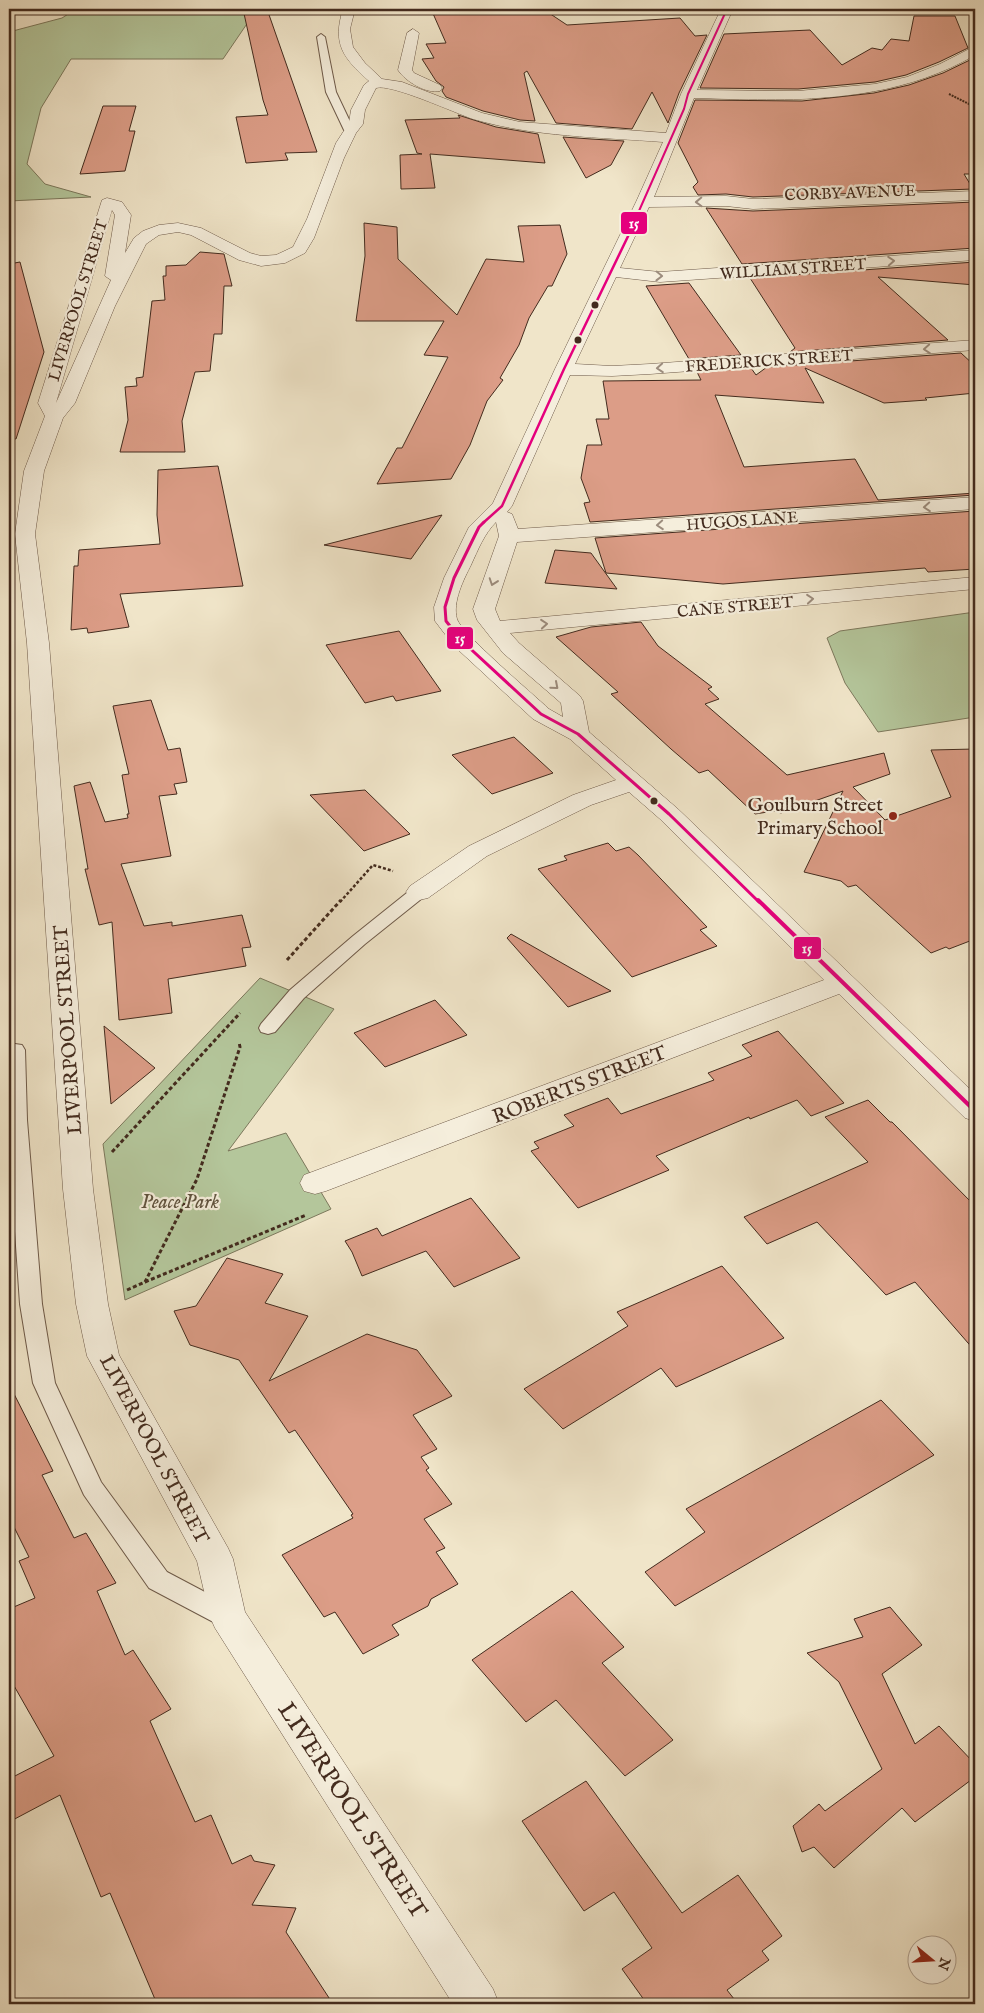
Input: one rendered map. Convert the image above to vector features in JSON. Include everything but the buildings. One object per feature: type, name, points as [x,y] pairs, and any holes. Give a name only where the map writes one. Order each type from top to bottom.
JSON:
[{"type":"street","points":[[349,9],[344,33],[347,48],[361,67],[378,82]]},
{"type":"street","points":[[727,9],[688,94],[684,109],[644,202],[564,369],[502,506],[479,527],[454,578],[445,608],[446,621],[462,641],[540,714],[578,734],[670,814],[975,1111]]},
{"type":"street","points":[[412,33],[405,70],[409,76],[466,101],[485,107],[521,118],[584,131]]},
{"type":"street","points":[[688,94],[764,96],[831,92],[891,85],[948,67],[972,45]]},
{"type":"street","points":[[349,130],[356,124],[358,110],[371,84],[378,82],[397,85],[423,96],[498,121],[543,129],[671,138]]},
{"type":"street","name":"LIVERPOOL STREET","points":[[349,130],[314,223],[301,248],[288,256],[272,261],[242,258],[200,232],[185,227],[166,228],[148,233],[140,241],[109,301],[66,403],[54,416],[34,471],[25,534],[38,643],[78,1189],[92,1304],[103,1356],[214,1558],[228,1617],[478,2004]]},
{"type":"street","name":"CORBY AVENUE","points":[[726,201],[749,197],[797,194],[975,188]]},
{"type":"street","name":"CORBY AVENUE","points":[[644,202],[726,201],[753,204],[975,196]]},
{"type":"street","name":"LIVERPOOL STREET","points":[[54,416],[47,403],[107,203],[117,205],[123,215],[109,301]]},
{"type":"street","name":"WILLIAM STREET","points":[[611,272],[660,277],[975,255]]},
{"type":"street","name":"FREDERICK STREET","points":[[564,369],[631,370],[975,345]]},
{"type":"street","name":"HUGOS LANE","points":[[508,536],[975,503]]},
{"type":"street","points":[[502,506],[508,536],[484,609],[488,620],[511,648],[572,701],[578,734]]},
{"type":"street","name":"CANE STREET","points":[[495,628],[975,583]]},
{"type":"street","points":[[419,892],[478,851],[582,800],[634,782]]},
{"type":"street","name":"ROBERTS STREET","points":[[315,1184],[843,983]]},
{"type":"lane","points":[[322,37],[331,92],[349,130]]},
{"type":"lane","points":[[268,1028],[297,994],[359,940],[419,892]]},
{"type":"lane","name":"LIVERPOOL STREET","points":[[15,1050],[17,1120],[31,1304],[44,1383],[92,1488],[158,1580],[228,1617]]},
{"type":"path","points":[[949,94],[975,107]]},
{"type":"path","points":[[238,1015],[238,1023]]},
{"type":"path","points":[[145,1282],[197,1179],[240,1047],[239,1039]]},
{"type":"path","points":[[92,1304],[329,1206],[315,1184]]},
{"type":"green space","points":[[76,9],[257,9],[223,59],[71,59],[41,108],[27,164],[45,184],[91,197],[9,201],[9,32],[62,18]]},
{"type":"green space","points":[[975,612],[975,717],[878,732],[845,683],[827,638],[840,631]]},
{"type":"green space","name":"Peace Park","points":[[260,978],[334,1009],[228,1151],[286,1133],[331,1209],[125,1300],[103,1144]]},
{"type":"transit line","name":"15","points":[[727,9],[688,94],[684,109],[644,202],[564,369],[502,506],[479,527],[454,578],[445,607],[446,621],[462,641],[541,714],[578,734],[669,814],[975,1111]]},
{"type":"place","name":"Goulburn Street Primary School","points":[[893,816]]}]
